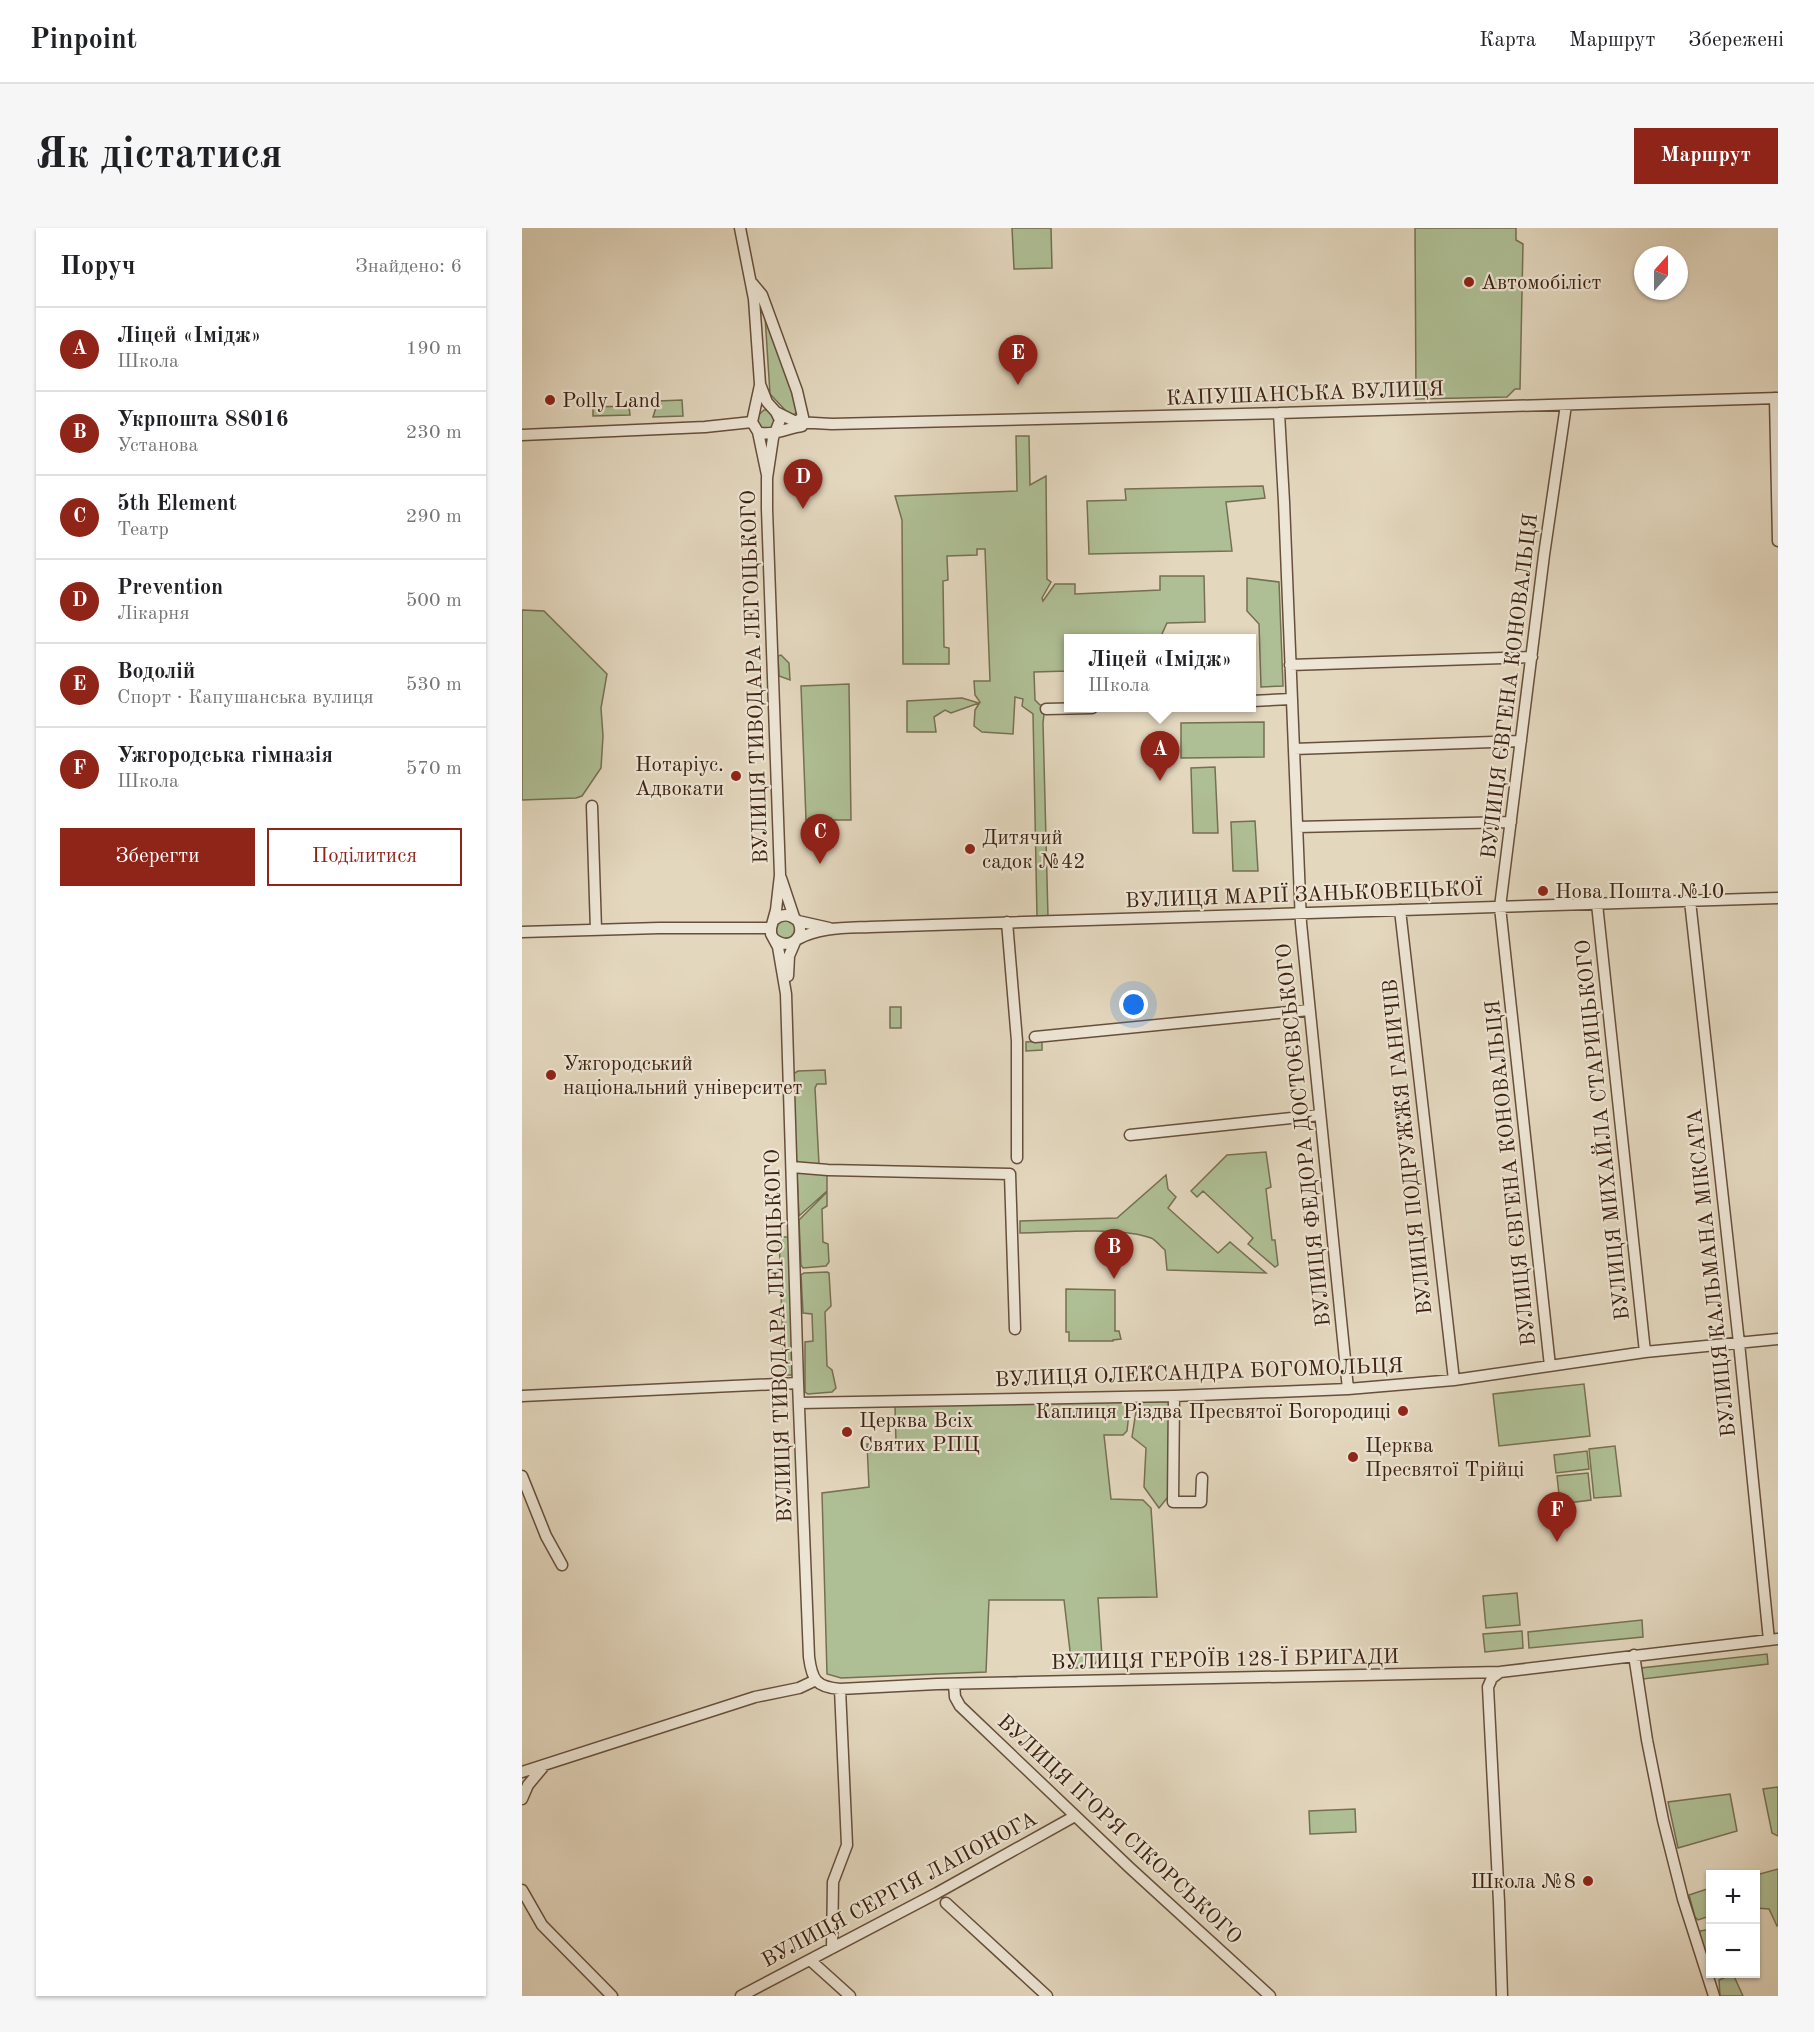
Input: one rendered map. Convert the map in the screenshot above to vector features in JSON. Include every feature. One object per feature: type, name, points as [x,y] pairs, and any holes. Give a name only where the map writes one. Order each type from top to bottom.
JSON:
[{"type":"street","points":[[740,228],[752,282],[760,384],[754,423]]},
{"type":"street","points":[[752,282],[762,296],[802,410],[802,417],[796,422]]},
{"type":"street","points":[[522,435],[754,423],[766,435],[775,432],[780,423],[775,410],[767,402],[760,384]]},
{"type":"street","points":[[1776,398],[1778,541]]},
{"type":"street","name":"КАПУШАНСЬКА ВУЛИЦЯ","points":[[775,432],[790,427],[832,424],[1776,398]]},
{"type":"street","name":"ВУЛИЦЯ ЄВГЕНА КОНОВАЛЬЦЯ","points":[[1550,1366],[1500,907],[1566,405]]},
{"type":"street","points":[[754,423],[764,407],[775,410]]},
{"type":"street","name":"КАПУШАНСЬКА ВУЛИЦЯ","points":[[775,410],[786,419],[796,422],[832,424]]},
{"type":"street","points":[[802,410],[815,419],[832,424]]},
{"type":"street","name":"ВУЛИЦЯ ФЕДОРА ДОСТОЄВСЬКОГО","points":[[1279,413],[1301,913],[1348,1389]]},
{"type":"street","name":"ВУЛИЦЯ ТИВОДАРА ЛЕГОЦЬКОГО","points":[[754,423],[767,478]]},
{"type":"street","name":"ВУЛИЦЯ ТИВОДАРА ЛЕГОЦЬКОГО","points":[[772,924],[780,875],[768,570],[767,478],[775,432]]},
{"type":"street","points":[[1290,665],[1532,657]]},
{"type":"street","points":[[1256,701],[1291,699]]},
{"type":"street","points":[[1046,709],[1064,709]]},
{"type":"street","points":[[1294,749],[1521,741]]},
{"type":"street","points":[[592,806],[596,930]]},
{"type":"street","points":[[1297,827],[1511,822]]},
{"type":"street","name":"ВУЛИЦЯ ТИВОДАРА ЛЕГОЦЬКОГО","points":[[780,875],[796,919]]},
{"type":"street","name":"ВУЛИЦЯ МАРІЇ ЗАНЬКОВЕЦЬКОЇ","points":[[796,940],[808,934],[832,929],[1778,898]]},
{"type":"street","name":"ВУЛИЦЯ КАЛЬМАНА МІКСАТА","points":[[1690,901],[1773,1640]]},
{"type":"street","name":"ВУЛИЦЯ МИХАЙЛА СТАРИЦЬКОГО","points":[[1597,904],[1645,1352]]},
{"type":"street","name":"ВУЛИЦЯ ПОДРУЖЖЯ ГАНИЧІВ","points":[[1400,910],[1454,1380]]},
{"type":"street","points":[[522,932],[772,924],[783,915],[796,919],[800,931],[796,940],[782,944],[774,939],[772,924]]},
{"type":"street","name":"ВУЛИЦЯ МАРІЇ ЗАНЬКОВЕЦЬКОЇ","points":[[796,919],[832,929]]},
{"type":"street","points":[[1007,922],[1017,1041],[1017,1158]]},
{"type":"street","name":"ВУЛИЦЯ ТИВОДАРА ЛЕГОЦЬКОГО","points":[[774,939],[778,947],[785,990],[809,1657],[812,1674],[816,1680]]},
{"type":"street","name":"ВУЛИЦЯ ТИВОДАРА ЛЕГОЦЬКОГО","points":[[785,990],[789,956],[796,940]]},
{"type":"street","points":[[1035,1037],[1309,1010]]},
{"type":"street","points":[[1130,1135],[1320,1115]]},
{"type":"street","points":[[792,1167],[828,1170],[1010,1174],[1015,1329]]},
{"type":"street","name":"ВУЛИЦЯ ОЛЕКСАНДРА БОГОМОЛЬЦЯ","points":[[799,1403],[1174,1396],[1348,1389],[1454,1380],[1645,1352],[1778,1339]]},
{"type":"street","points":[[523,1397],[798,1383]]},
{"type":"street","points":[[1174,1396],[1173,1502],[1202,1502],[1202,1478]]},
{"type":"street","points":[[522,1476],[546,1536],[562,1565]]},
{"type":"street","name":"ВУЛИЦЯ ГЕРОЇВ 128-Ї БРИГАДИ","points":[[816,1680],[826,1688],[840,1689],[954,1684],[1500,1672],[1773,1640]]},
{"type":"street","points":[[1634,1655],[1647,1740],[1663,1820],[1692,1929],[1714,1996]]},
{"type":"street","points":[[1500,1672],[1492,1678],[1488,1687],[1502,1996]]},
{"type":"street","points":[[1476,1673],[1488,1687]]},
{"type":"street","points":[[522,1772],[755,1697],[799,1688],[816,1680]]},
{"type":"street","name":"ВУЛИЦЯ ІГОРЯ СІКОРСЬКОГО","points":[[954,1684],[955,1697],[960,1706],[1270,1996]]},
{"type":"street","points":[[832,1948],[833,1882],[847,1845],[840,1689]]},
{"type":"street","points":[[522,1799],[528,1785],[544,1766]]},
{"type":"street","name":"ВУЛИЦЯ СЕРГІЯ ЛАПОНОГА","points":[[741,1996],[937,1893],[1075,1816]]},
{"type":"street","points":[[522,1890],[542,1925],[612,1996]]},
{"type":"street","points":[[946,1903],[1047,1996]]},
{"type":"street","points":[[810,1960],[850,1996]]},
{"type":"green space","points":[[1012,228],[1051,228],[1052,268],[1014,269]]},
{"type":"green space","name":"Автомобіліст","points":[[1415,228],[1516,228],[1516,240],[1523,244],[1520,389],[1515,389],[1507,397],[1416,399]]},
{"type":"green space","points":[[765,316],[798,410],[794,415],[787,412],[770,394]]},
{"type":"green space","points":[[682,400],[683,416],[653,417],[658,401]]},
{"type":"green space","points":[[629,406],[630,415],[593,416],[593,407]]},
{"type":"green space","points":[[764,410],[776,416],[773,430],[760,430],[756,417]]},
{"type":"green space","points":[[1016,436],[1029,436],[1030,485],[1046,476],[1047,579],[1051,582],[1042,598],[1043,601],[1055,584],[1075,584],[1075,594],[1160,590],[1160,576],[1204,576],[1205,622],[1167,623],[1162,634],[1064,634],[1064,671],[1034,672],[1035,700],[1040,705],[1045,705],[1043,723],[1048,917],[1037,917],[1033,714],[1022,706],[1023,699],[1015,697],[1013,734],[982,732],[974,726],[975,710],[980,702],[975,695],[974,681],[990,681],[985,549],[977,549],[977,555],[947,556],[948,580],[943,581],[944,647],[949,648],[949,664],[903,664],[902,520],[895,496],[1017,491]]},
{"type":"green space","points":[[1263,486],[1265,498],[1226,502],[1232,551],[1089,554],[1087,501],[1126,500],[1125,489]]},
{"type":"green space","points":[[1247,578],[1279,582],[1283,686],[1261,687],[1259,624],[1247,611]]},
{"type":"green space","points":[[522,610],[544,611],[607,674],[601,708],[603,736],[601,768],[582,796],[576,798],[522,800]]},
{"type":"green space","points":[[781,655],[789,663],[790,680],[779,676],[778,656]]},
{"type":"green space","points":[[849,684],[851,820],[806,820],[801,686]]},
{"type":"green space","points":[[962,698],[979,703],[951,713],[945,710],[934,717],[936,732],[907,732],[907,701]]},
{"type":"green space","points":[[1264,722],[1264,757],[1181,758],[1181,723]]},
{"type":"green space","points":[[1215,767],[1218,833],[1193,833],[1191,768]]},
{"type":"green space","points":[[1255,821],[1258,871],[1233,871],[1231,822]]},
{"type":"green space","points":[[786,920],[793,923],[796,930],[793,937],[786,940],[779,937],[776,930],[779,923]]},
{"type":"green space","points":[[890,1007],[901,1007],[901,1028],[890,1028]]},
{"type":"green space","points":[[1042,1041],[1042,1050],[1026,1051],[1026,1042]]},
{"type":"green space","points":[[825,1070],[826,1084],[817,1084],[815,1088],[819,1164],[800,1163],[796,1160],[793,1074],[798,1071]]},
{"type":"green space","points":[[1266,1152],[1271,1187],[1266,1189],[1272,1240],[1275,1240],[1278,1265],[1275,1267],[1248,1244],[1253,1238],[1203,1191],[1197,1197],[1191,1191],[1227,1155]]},
{"type":"green space","points":[[797,1173],[827,1174],[827,1191],[799,1216]]},
{"type":"green space","points":[[1166,1175],[1168,1189],[1176,1197],[1168,1208],[1218,1253],[1230,1242],[1266,1273],[1167,1270],[1165,1250],[1153,1239],[1138,1234],[1105,1231],[1020,1233],[1020,1221],[1117,1218]]},
{"type":"green space","points":[[827,1192],[827,1206],[822,1209],[823,1242],[828,1244],[829,1262],[826,1266],[803,1268],[799,1220]]},
{"type":"green space","points":[[779,1237],[789,1237],[794,1375],[784,1375]]},
{"type":"green space","points":[[829,1273],[831,1306],[825,1312],[827,1366],[832,1370],[836,1388],[832,1392],[808,1394],[805,1392],[805,1342],[813,1341],[812,1314],[803,1313],[801,1275]]},
{"type":"green space","points":[[1066,1289],[1115,1290],[1115,1331],[1119,1331],[1121,1339],[1069,1341],[1069,1332],[1066,1332]]},
{"type":"green space","points":[[1584,1384],[1590,1436],[1499,1446],[1493,1394]]},
{"type":"green space","points":[[1128,1401],[1130,1404],[1127,1431],[1123,1435],[1104,1435],[1111,1499],[1143,1500],[1151,1508],[1157,1597],[1098,1598],[1102,1656],[1091,1668],[1072,1668],[1064,1600],[989,1600],[986,1672],[841,1678],[827,1674],[822,1493],[869,1487],[867,1444],[896,1443],[895,1406]]},
{"type":"green space","points":[[1171,1401],[1168,1497],[1159,1508],[1144,1487],[1146,1448],[1132,1437],[1137,1405],[1141,1402]]},
{"type":"green space","points":[[1615,1446],[1621,1496],[1594,1498],[1589,1449]]},
{"type":"green space","points":[[1587,1451],[1589,1469],[1556,1473],[1554,1455]]},
{"type":"green space","points":[[1588,1473],[1591,1500],[1560,1504],[1557,1476]]},
{"type":"green space","points":[[1517,1593],[1520,1625],[1486,1628],[1483,1596]]},
{"type":"green space","points":[[1642,1620],[1643,1637],[1529,1648],[1528,1632]]},
{"type":"green space","points":[[1522,1631],[1523,1648],[1485,1652],[1483,1634]]},
{"type":"green space","points":[[1767,1654],[1768,1664],[1643,1679],[1641,1668]]},
{"type":"green space","points":[[1778,1787],[1778,1836],[1772,1833],[1763,1789]]},
{"type":"green space","points":[[1730,1794],[1737,1831],[1678,1848],[1668,1802]]},
{"type":"green space","points":[[1355,1809],[1356,1832],[1310,1834],[1309,1811]]},
{"type":"green space","points":[[1778,1869],[1777,1926],[1769,1909],[1760,1908],[1760,1874]]},
{"type":"green space","points":[[1706,1889],[1706,1917],[1698,1920],[1695,1917],[1689,1895]]},
{"type":"green space","points":[[1706,1930],[1706,1956],[1699,1936],[1700,1931]]},
{"type":"green space","points":[[1735,1978],[1743,1996],[1720,1996],[1719,1980]]},
{"type":"place","name":"Автомобіліст","points":[[1469,282]]},
{"type":"place","name":"Водолій","points":[[1018,385]]},
{"type":"place","name":"Polly Land","points":[[550,400]]},
{"type":"place","name":"Prevention","points":[[803,509]]},
{"type":"place","name":"Нотаріус. Адвокати","points":[[736,776]]},
{"type":"place","name":"Ліцей «Імідж»","points":[[1160,781]]},
{"type":"place","name":"Дитячий садок №42","points":[[970,849]]},
{"type":"place","name":"5th Element","points":[[820,864]]},
{"type":"place","name":"Нова Пошта №10","points":[[1543,891]]},
{"type":"place","name":"Ужгородський національний університет","points":[[551,1075]]},
{"type":"place","name":"Укрпошта 88016","points":[[1114,1279]]},
{"type":"place","name":"Каплиця Різдва Пресвятої Богородиці","points":[[1403,1411]]},
{"type":"place","name":"Церква Всіх Святих РПЦ","points":[[847,1432]]},
{"type":"place","name":"Церква Пресвятої Трійці","points":[[1353,1457]]},
{"type":"place","name":"Ужгородська гімназія","points":[[1557,1542]]},
{"type":"place","name":"Школа №8","points":[[1588,1881]]}]
